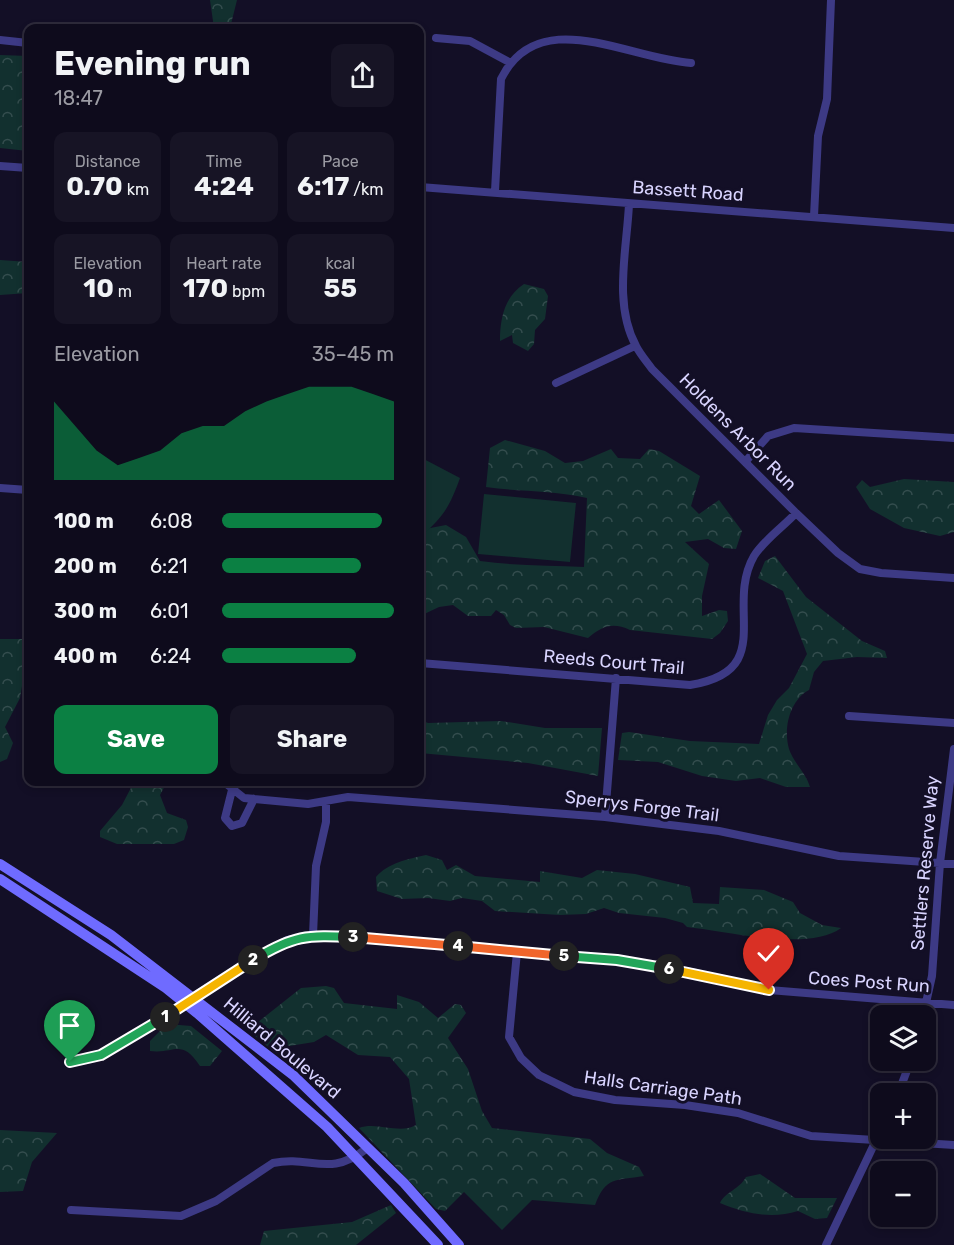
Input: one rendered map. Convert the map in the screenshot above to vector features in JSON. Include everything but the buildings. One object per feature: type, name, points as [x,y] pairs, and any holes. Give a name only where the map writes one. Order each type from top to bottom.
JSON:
[{"type":"main road","name":"Hilliard Boulevard","points":[[0,864],[111,935],[190,999],[293,1075],[366,1149],[404,1183],[459,1245]]},
{"type":"main road","name":"Hilliard Boulevard","points":[[0,879],[190,999],[327,1127],[438,1245]]},
{"type":"street","points":[[814,216],[818,136],[827,99],[831,0]]},
{"type":"street","points":[[436,38],[470,41],[509,62]]},
{"type":"street","points":[[495,191],[501,79],[509,62],[536,42],[557,38],[642,52],[670,62],[691,63]]},
{"type":"street","points":[[0,40],[24,43]]},
{"type":"street","points":[[0,166],[24,168]]},
{"type":"street","name":"Bassett Road","points":[[424,187],[954,228]]},
{"type":"street","name":"Holdens Arbor Run","points":[[629,204],[623,270],[624,310],[635,346],[676,396],[746,461],[796,513],[838,552],[860,568],[881,573],[954,578]]},
{"type":"street","points":[[556,383],[635,346]]},
{"type":"street","points":[[746,461],[768,436],[795,428],[954,438]]},
{"type":"street","points":[[0,488],[24,490]]},
{"type":"street","name":"Reeds Court Trail","points":[[424,663],[690,685],[715,681],[733,668],[742,650],[746,580],[755,556],[796,513]]},
{"type":"street","points":[[605,817],[616,678]]},
{"type":"street","points":[[849,716],[954,723]]},
{"type":"street","name":"Settlers Reserve Way","points":[[927,1003],[936,937],[940,863],[954,749]]},
{"type":"street","points":[[228,786],[232,790],[225,818],[232,826],[242,823],[254,799]]},
{"type":"street","name":"Sperrys Forge Trail","points":[[232,790],[244,798],[254,799],[326,802],[348,797],[605,817],[719,831],[839,856],[954,864]]},
{"type":"street","points":[[313,935],[316,866],[326,822],[326,802]]},
{"type":"street","name":"Coes Post Run","points":[[70,1062],[101,1055],[146,1030],[190,999],[287,940],[313,935],[617,960],[804,994],[954,1005]]},
{"type":"street","name":"Halls Carriage Path","points":[[517,952],[509,1037],[521,1058],[539,1075],[574,1092],[615,1100],[685,1105],[738,1113],[811,1136],[870,1136]]},
{"type":"street","name":"Halls Carriage Path","points":[[936,1143],[954,1145]]},
{"type":"street","points":[[71,1210],[181,1216],[216,1201],[273,1163],[284,1161],[330,1166],[356,1157],[366,1149]]},
{"type":"street","points":[[826,1245],[873,1149]]},
{"type":"green space","points":[[210,0],[237,0],[231,24],[213,24]]},
{"type":"green space","points":[[0,55],[24,56],[24,151],[0,148]]},
{"type":"green space","points":[[0,260],[24,262],[24,293],[0,295]]},
{"type":"green space","points":[[524,284],[544,289],[548,296],[545,319],[535,330],[534,344],[528,351],[513,343],[512,335],[500,341],[504,309],[512,295]]},
{"type":"green space","points":[[505,440],[545,451],[565,463],[583,461],[611,449],[618,458],[640,459],[649,449],[659,451],[700,476],[691,506],[699,514],[719,500],[742,531],[736,549],[724,548],[708,539],[685,542],[709,564],[702,596],[702,616],[719,610],[727,611],[728,621],[720,633],[712,639],[608,626],[588,638],[544,627],[516,628],[496,610],[491,616],[468,616],[453,605],[439,607],[424,614],[424,529],[446,525],[466,537],[480,561],[584,567],[587,498],[486,487],[490,448]]},
{"type":"green space","points":[[424,459],[460,478],[445,511],[424,534]]},
{"type":"green space","points":[[904,479],[954,482],[954,532],[940,536],[904,528],[870,509],[856,487],[862,480],[870,487]]},
{"type":"green space","points":[[484,494],[576,503],[570,562],[478,554]]},
{"type":"green space","points":[[775,556],[806,597],[862,641],[885,651],[887,658],[857,657],[823,661],[814,672],[809,690],[797,700],[790,715],[787,741],[793,758],[810,787],[786,787],[760,778],[736,781],[702,776],[658,762],[618,760],[622,733],[629,732],[690,741],[759,744],[768,715],[777,700],[789,688],[807,654],[783,591],[758,578],[765,561]]},
{"type":"green space","points":[[0,639],[23,639],[24,674],[20,698],[5,727],[13,743],[7,759],[0,762]]},
{"type":"green space","points":[[501,721],[545,728],[602,728],[598,776],[528,763],[424,753],[424,722]]},
{"type":"green space","points":[[132,786],[165,786],[160,795],[167,813],[186,820],[188,827],[184,840],[174,844],[117,844],[100,837],[100,831],[122,805]]},
{"type":"green space","points":[[426,855],[442,860],[447,870],[456,865],[475,876],[540,882],[540,871],[582,878],[597,870],[635,874],[690,887],[693,903],[719,904],[720,887],[764,890],[793,902],[800,913],[822,925],[841,928],[827,935],[809,939],[767,938],[687,927],[683,923],[665,918],[619,913],[604,908],[586,914],[560,915],[495,911],[482,901],[462,898],[450,901],[428,898],[402,899],[377,891],[376,877],[386,868]]},
{"type":"green space","points":[[326,986],[334,988],[344,1003],[397,1009],[397,995],[419,1002],[438,1018],[455,1004],[461,1005],[466,1013],[448,1038],[468,1069],[482,1111],[492,1128],[590,1139],[607,1153],[639,1167],[644,1176],[608,1184],[595,1205],[532,1200],[502,1230],[464,1192],[445,1211],[436,1209],[359,1128],[373,1126],[402,1129],[416,1125],[409,1079],[390,1057],[358,1055],[326,1035],[314,1042],[271,1049],[248,1030],[301,988]]},
{"type":"green space","points":[[167,1024],[191,1026],[222,1051],[210,1066],[200,1066],[188,1052],[183,1050],[150,1051],[150,1041]]},
{"type":"green space","points":[[0,1130],[57,1133],[32,1162],[23,1191],[0,1192]]},
{"type":"green space","points":[[760,1174],[795,1198],[837,1198],[827,1218],[815,1219],[798,1211],[778,1215],[759,1214],[720,1203],[746,1177]]},
{"type":"green space","points":[[391,1205],[396,1213],[356,1245],[260,1245],[264,1231],[352,1222]]},
{"type":"route","points":[[70,1062],[101,1055],[146,1030],[194,996],[274,947],[287,940],[313,935],[617,960],[691,972],[769,990]]}]
